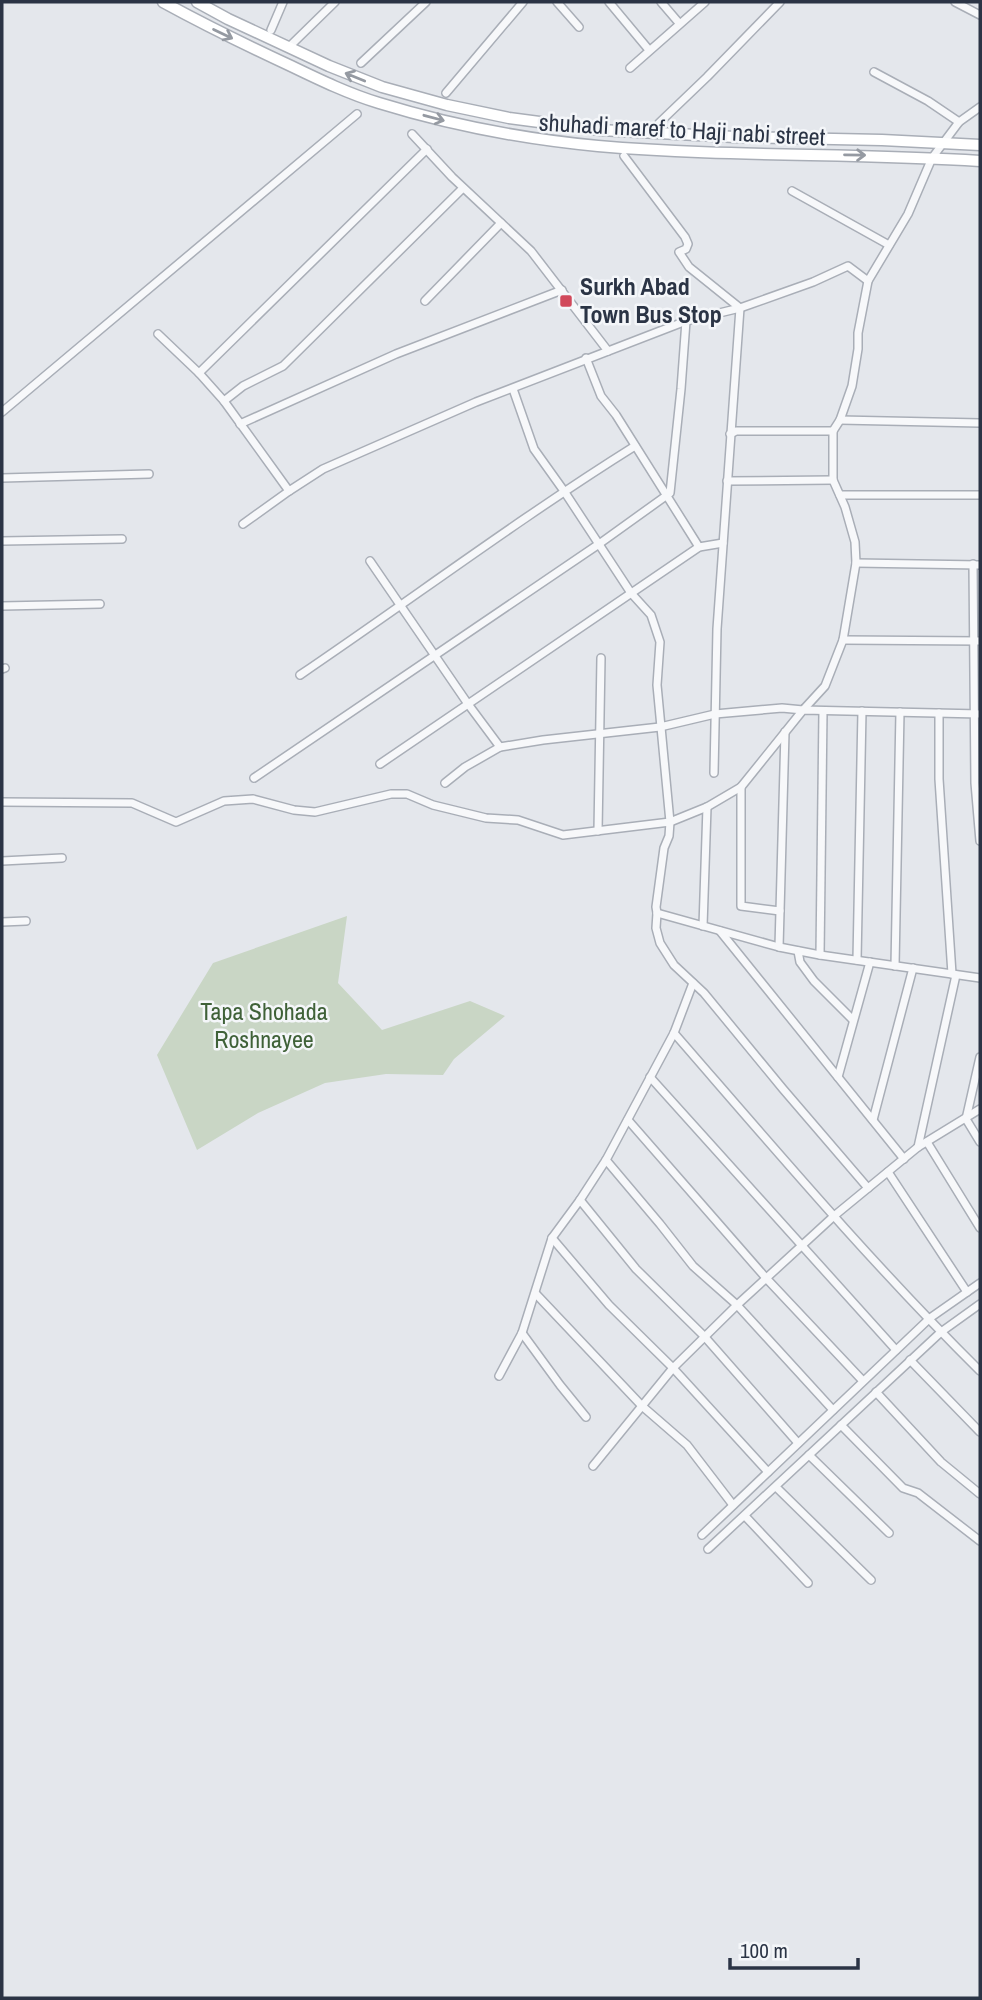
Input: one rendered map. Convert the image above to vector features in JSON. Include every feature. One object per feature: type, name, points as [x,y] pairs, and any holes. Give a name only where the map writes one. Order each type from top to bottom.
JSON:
[{"type":"main road","points":[[163,2],[322,81],[377,103],[506,134],[598,146],[980,161]]},
{"type":"main road","name":"shuhadi maref to Haji nabi street","points":[[197,2],[329,66],[382,88],[509,118],[600,130],[980,145]]},
{"type":"street","points":[[271,30],[283,2]]},
{"type":"street","points":[[292,44],[335,2]]},
{"type":"street","points":[[361,63],[426,2]]},
{"type":"street","points":[[446,93],[523,2]]},
{"type":"street","points":[[557,2],[579,27]]},
{"type":"street","points":[[609,2],[649,50]]},
{"type":"street","points":[[661,2],[679,23]]},
{"type":"street","points":[[630,68],[705,2]]},
{"type":"street","points":[[659,123],[780,2]]},
{"type":"street","points":[[954,2],[980,15]]},
{"type":"street","points":[[874,72],[928,101],[959,122]]},
{"type":"street","points":[[2,802],[132,803],[176,822],[224,801],[253,799],[294,810],[315,812],[391,794],[407,794],[486,818],[519,820],[563,835],[670,822],[707,807],[741,787],[825,686],[843,639],[856,563],[855,542],[833,480],[834,431],[852,386],[868,281],[915,202],[932,158],[942,142],[959,122],[980,107]]},
{"type":"street","points":[[2,411],[357,114]]},
{"type":"street","points":[[412,134],[463,188],[531,251],[608,351]]},
{"type":"street","points":[[199,373],[427,149]]},
{"type":"street","points":[[624,156],[685,237],[688,244],[686,249],[679,252],[689,267],[740,308]]},
{"type":"street","points":[[224,401],[243,386],[283,366],[463,188]]},
{"type":"street","points":[[792,191],[889,245]]},
{"type":"street","points":[[425,301],[501,223]]},
{"type":"street","points":[[243,524],[323,469],[475,402],[586,358],[686,321],[740,308],[813,282],[848,266],[868,281]]},
{"type":"street","points":[[240,424],[396,354],[562,290]]},
{"type":"street","points":[[714,773],[717,629],[740,308]]},
{"type":"street","points":[[254,778],[670,493],[686,321]]},
{"type":"street","points":[[158,334],[224,401],[289,491]]},
{"type":"street","points":[[586,358],[601,396],[698,547]]},
{"type":"street","points":[[513,388],[534,449],[631,593],[652,615],[660,642],[657,685],[670,822],[656,907],[656,928],[660,943],[674,965],[704,993],[868,1188]]},
{"type":"street","points":[[840,420],[980,423]]},
{"type":"street","points":[[730,434],[736,431],[834,431]]},
{"type":"street","points":[[300,675],[564,491],[635,446]]},
{"type":"street","points":[[2,478],[149,474]]},
{"type":"street","points":[[727,481],[833,480]]},
{"type":"street","points":[[839,495],[980,495]]},
{"type":"street","points":[[2,541],[122,539]]},
{"type":"street","points":[[380,764],[698,547],[723,543]]},
{"type":"street","points":[[370,561],[500,747]]},
{"type":"street","points":[[856,563],[977,564],[977,783],[980,841]]},
{"type":"street","points":[[2,606],[100,604]]},
{"type":"street","points":[[843,639],[977,641]]},
{"type":"street","points":[[598,831],[601,658]]},
{"type":"street","points":[[445,783],[465,767],[500,747],[660,727],[715,714],[782,708],[977,714]]},
{"type":"street","points":[[820,955],[823,710]]},
{"type":"street","points":[[858,960],[862,711]]},
{"type":"street","points":[[895,966],[900,712]]},
{"type":"street","points":[[919,1147],[954,974],[939,779],[939,713]]},
{"type":"street","points":[[779,947],[785,732]]},
{"type":"street","points":[[741,787],[741,906],[780,911]]},
{"type":"street","points":[[703,926],[707,807]]},
{"type":"street","points":[[2,861],[62,858]]},
{"type":"street","points":[[657,913],[779,947],[980,978]]},
{"type":"street","points":[[2,922],[26,921]]},
{"type":"street","points":[[719,930],[904,1159]]},
{"type":"street","points":[[799,951],[800,962],[814,982],[853,1020]]},
{"type":"street","points":[[838,1077],[870,962]]},
{"type":"street","points":[[873,1120],[913,968]]},
{"type":"street","points":[[499,1376],[522,1333],[552,1238],[606,1160],[674,1033],[693,983]]},
{"type":"street","points":[[674,1033],[834,1216],[940,1332],[980,1371]]},
{"type":"street","points":[[980,1057],[966,1119],[980,1142]]},
{"type":"street","points":[[650,1077],[896,1350]]},
{"type":"street","points":[[593,1466],[673,1368],[766,1278],[834,1216],[919,1147],[980,1109]]},
{"type":"street","points":[[628,1120],[766,1278],[863,1381]]},
{"type":"street","points":[[927,1142],[980,1228]]},
{"type":"street","points":[[606,1160],[693,1266],[737,1305],[832,1410]]},
{"type":"street","points":[[888,1172],[967,1292]]},
{"type":"street","points":[[580,1200],[636,1269],[704,1336],[798,1443]]},
{"type":"street","points":[[552,1238],[609,1305],[673,1368],[768,1472]]},
{"type":"street","points":[[702,1535],[930,1318],[980,1283]]},
{"type":"street","points":[[536,1293],[642,1406],[687,1445],[733,1505]]},
{"type":"street","points":[[708,1549],[940,1332],[979,1307]]},
{"type":"street","points":[[522,1333],[586,1417]]},
{"type":"street","points":[[910,1360],[980,1432]]},
{"type":"street","points":[[876,1392],[941,1462],[980,1494]]},
{"type":"street","points":[[841,1425],[903,1488],[918,1493],[980,1541]]},
{"type":"street","points":[[809,1455],[889,1533]]},
{"type":"street","points":[[776,1487],[871,1580]]},
{"type":"street","points":[[745,1516],[808,1583]]},
{"type":"green space","name":"Tapa Shohada Roshnayee","points":[[347,916],[338,983],[382,1030],[470,1001],[505,1016],[454,1059],[443,1075],[386,1074],[325,1083],[258,1113],[197,1150],[157,1055],[213,963]]},
{"type":"place","name":"Surkh Abad Town Bus Stop","points":[[566,301]]}]
